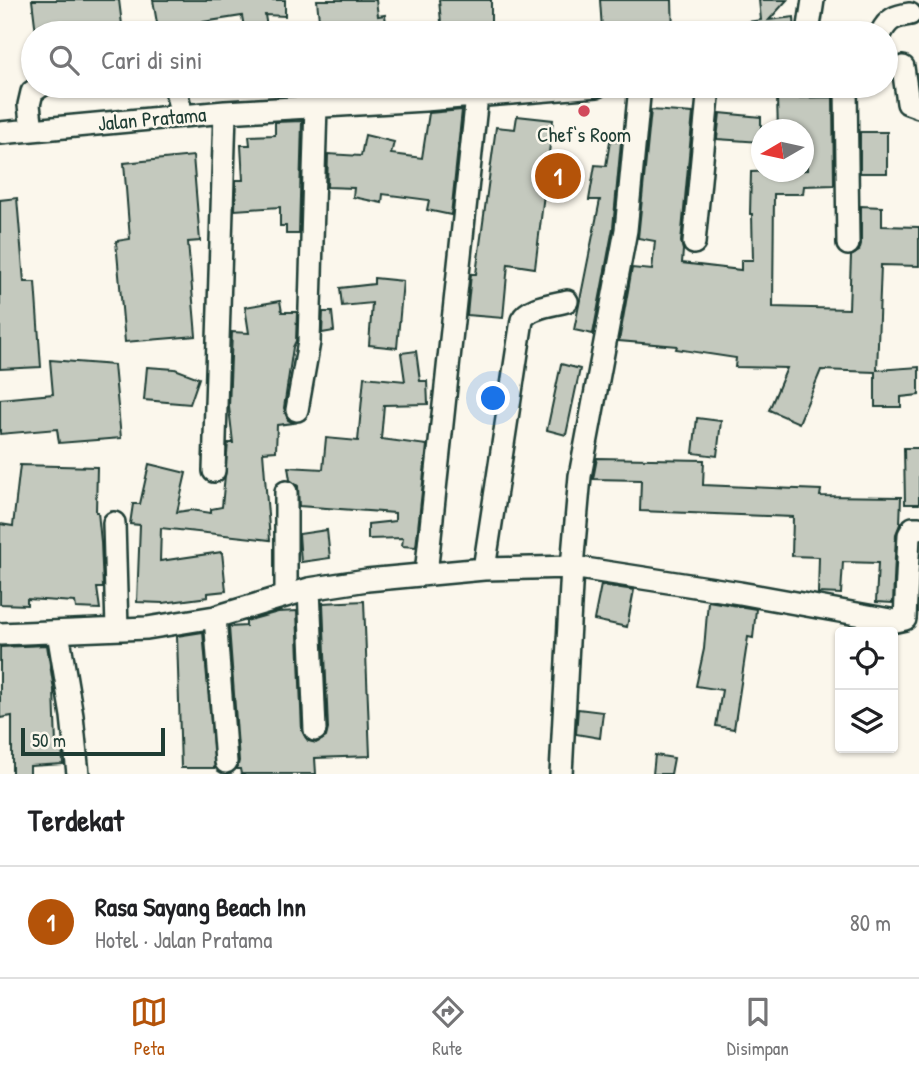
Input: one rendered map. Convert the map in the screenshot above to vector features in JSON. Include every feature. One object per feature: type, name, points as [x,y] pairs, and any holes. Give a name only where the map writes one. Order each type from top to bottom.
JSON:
[{"type":"street","points":[[810,21],[813,0]]},
{"type":"street","points":[[889,21],[894,17],[911,14]]},
{"type":"street","points":[[903,67],[908,103],[919,107]]},
{"type":"street","points":[[31,98],[32,131]]},
{"type":"street","points":[[178,98],[182,116]]},
{"type":"street","name":"Jalan Pratama","points":[[0,133],[381,98]]},
{"type":"street","points":[[426,574],[477,98]]},
{"type":"street","points":[[561,774],[572,567],[580,476],[626,230],[639,98]]},
{"type":"street","points":[[694,243],[708,98]]},
{"type":"street","points":[[846,98],[848,243]]},
{"type":"street","points":[[297,411],[309,342],[316,105]]},
{"type":"street","points":[[214,471],[225,112]]},
{"type":"street","points":[[484,569],[522,320],[531,310],[568,301]]},
{"type":"street","points":[[286,492],[286,595]]},
{"type":"street","points":[[114,523],[117,629]]},
{"type":"street","points":[[0,634],[146,628],[215,617],[309,589],[484,569],[572,567],[753,595],[896,621],[905,619],[909,535],[913,528],[919,528]]},
{"type":"street","points":[[309,589],[315,730]]},
{"type":"street","points":[[215,617],[226,762]]},
{"type":"street","points":[[58,632],[72,716],[78,774]]},
{"type":"building","points":[[32,0],[119,0],[122,21],[35,21]]},
{"type":"building","points":[[153,0],[285,0],[285,16],[265,15],[266,21],[243,21],[242,16],[210,21],[157,21]]},
{"type":"building","points":[[317,0],[376,0],[378,16],[385,15],[386,21],[327,19],[319,20]]},
{"type":"building","points":[[439,0],[491,0],[491,21],[441,21]]},
{"type":"building","points":[[600,0],[672,0],[673,21],[601,21]]},
{"type":"building","points":[[759,0],[787,0],[769,20],[794,17],[794,21],[754,21],[761,20]]},
{"type":"building","points":[[777,98],[833,98],[834,185],[804,186],[803,194],[774,194],[773,307],[849,309],[851,256],[859,251],[861,244],[861,206],[882,207],[882,226],[919,227],[919,266],[881,265],[877,370],[919,367],[919,395],[901,397],[901,407],[875,407],[875,372],[821,370],[799,423],[769,410],[787,368],[735,367],[736,358],[676,349],[677,346],[619,341],[632,268],[652,270],[655,241],[638,238],[651,110],[693,113],[681,242],[682,263],[741,270],[741,260],[753,260],[750,214],[751,172],[751,182],[814,182],[814,119],[778,119]]},
{"type":"building","points":[[462,110],[451,215],[427,210],[429,200],[383,194],[382,203],[353,197],[354,188],[327,187],[328,154],[361,156],[365,135],[394,142],[391,154],[422,158],[429,113]]},
{"type":"building","points":[[720,113],[761,117],[751,119],[751,141],[717,139]]},
{"type":"building","points":[[517,116],[553,120],[535,268],[508,264],[503,318],[467,315],[471,274],[476,274],[496,127],[515,129]]},
{"type":"building","points":[[302,121],[299,234],[286,234],[286,226],[280,226],[280,207],[235,210],[236,180],[243,180],[241,145],[250,145],[249,136],[275,135],[275,122]]},
{"type":"building","points":[[860,132],[887,132],[887,173],[860,173]]},
{"type":"building","points":[[610,141],[621,142],[613,228],[593,334],[574,330],[600,200],[589,200],[595,165],[606,166]]},
{"type":"building","points":[[193,156],[200,241],[188,242],[196,336],[125,342],[116,241],[130,239],[124,163]]},
{"type":"building","points":[[17,198],[24,282],[35,282],[41,367],[0,369],[0,200]]},
{"type":"building","points":[[374,278],[403,281],[397,348],[369,345],[372,303],[342,306],[340,288],[374,284]]},
{"type":"building","points":[[280,301],[282,312],[297,312],[296,341],[284,408],[288,420],[294,423],[277,425],[276,451],[263,452],[270,540],[161,528],[160,561],[222,552],[226,591],[208,593],[208,597],[163,603],[137,602],[140,525],[130,524],[133,504],[140,504],[149,464],[186,473],[177,512],[191,510],[211,513],[211,509],[222,507],[228,443],[233,443],[229,407],[232,332],[249,333],[245,307]]},
{"type":"building","points":[[323,312],[332,312],[334,331],[322,333]]},
{"type":"building","points":[[416,351],[420,381],[427,381],[428,404],[384,405],[381,439],[427,445],[416,547],[402,546],[403,538],[368,539],[368,524],[395,521],[395,513],[299,506],[298,486],[290,480],[288,467],[323,469],[326,438],[358,441],[364,377],[405,381],[401,353]]},
{"type":"building","points":[[50,360],[114,365],[121,438],[59,443],[57,429],[0,434],[0,399],[53,394]]},
{"type":"building","points":[[561,364],[580,369],[566,435],[547,430]]},
{"type":"building","points":[[147,367],[175,369],[199,378],[190,404],[144,400]]},
{"type":"building","points":[[697,418],[721,421],[717,456],[693,453]]},
{"type":"building","points":[[904,448],[919,448],[919,504],[905,504]]},
{"type":"building","points":[[597,458],[704,460],[703,485],[821,490],[820,496],[901,497],[900,524],[896,534],[893,603],[876,602],[878,563],[843,562],[841,594],[818,593],[819,557],[792,556],[793,517],[640,511],[641,480],[593,479]]},
{"type":"building","points":[[20,465],[97,467],[96,512],[101,542],[103,588],[97,588],[100,609],[76,608],[75,602],[27,599],[27,605],[0,604],[0,524],[13,526]]},
{"type":"building","points":[[327,530],[330,558],[301,562],[299,534]]},
{"type":"building","points":[[601,585],[634,590],[627,627],[594,620]]},
{"type":"building","points":[[364,601],[370,756],[315,758],[316,774],[241,774],[240,769],[237,769],[239,761],[229,627],[246,626],[246,621],[278,612],[297,611],[302,731],[308,741],[316,743],[326,737],[328,729],[323,603]]},
{"type":"building","points":[[708,601],[756,609],[753,638],[748,637],[734,729],[716,726],[722,690],[696,686],[704,649]]},
{"type":"building","points":[[203,632],[215,768],[181,768],[177,636]]},
{"type":"building","points":[[47,645],[54,690],[56,745],[62,745],[63,764],[30,766],[30,774],[12,774],[12,716],[0,718],[0,647]]},
{"type":"building","points":[[578,709],[603,712],[600,738],[576,734]]},
{"type":"building","points":[[655,755],[674,758],[671,774],[653,774]]},
{"type":"place","name":"Chef‘s Room","points":[[584,111]]},
{"type":"place","name":"Rasa Sayang Beach Inn","points":[[558,176]]}]
